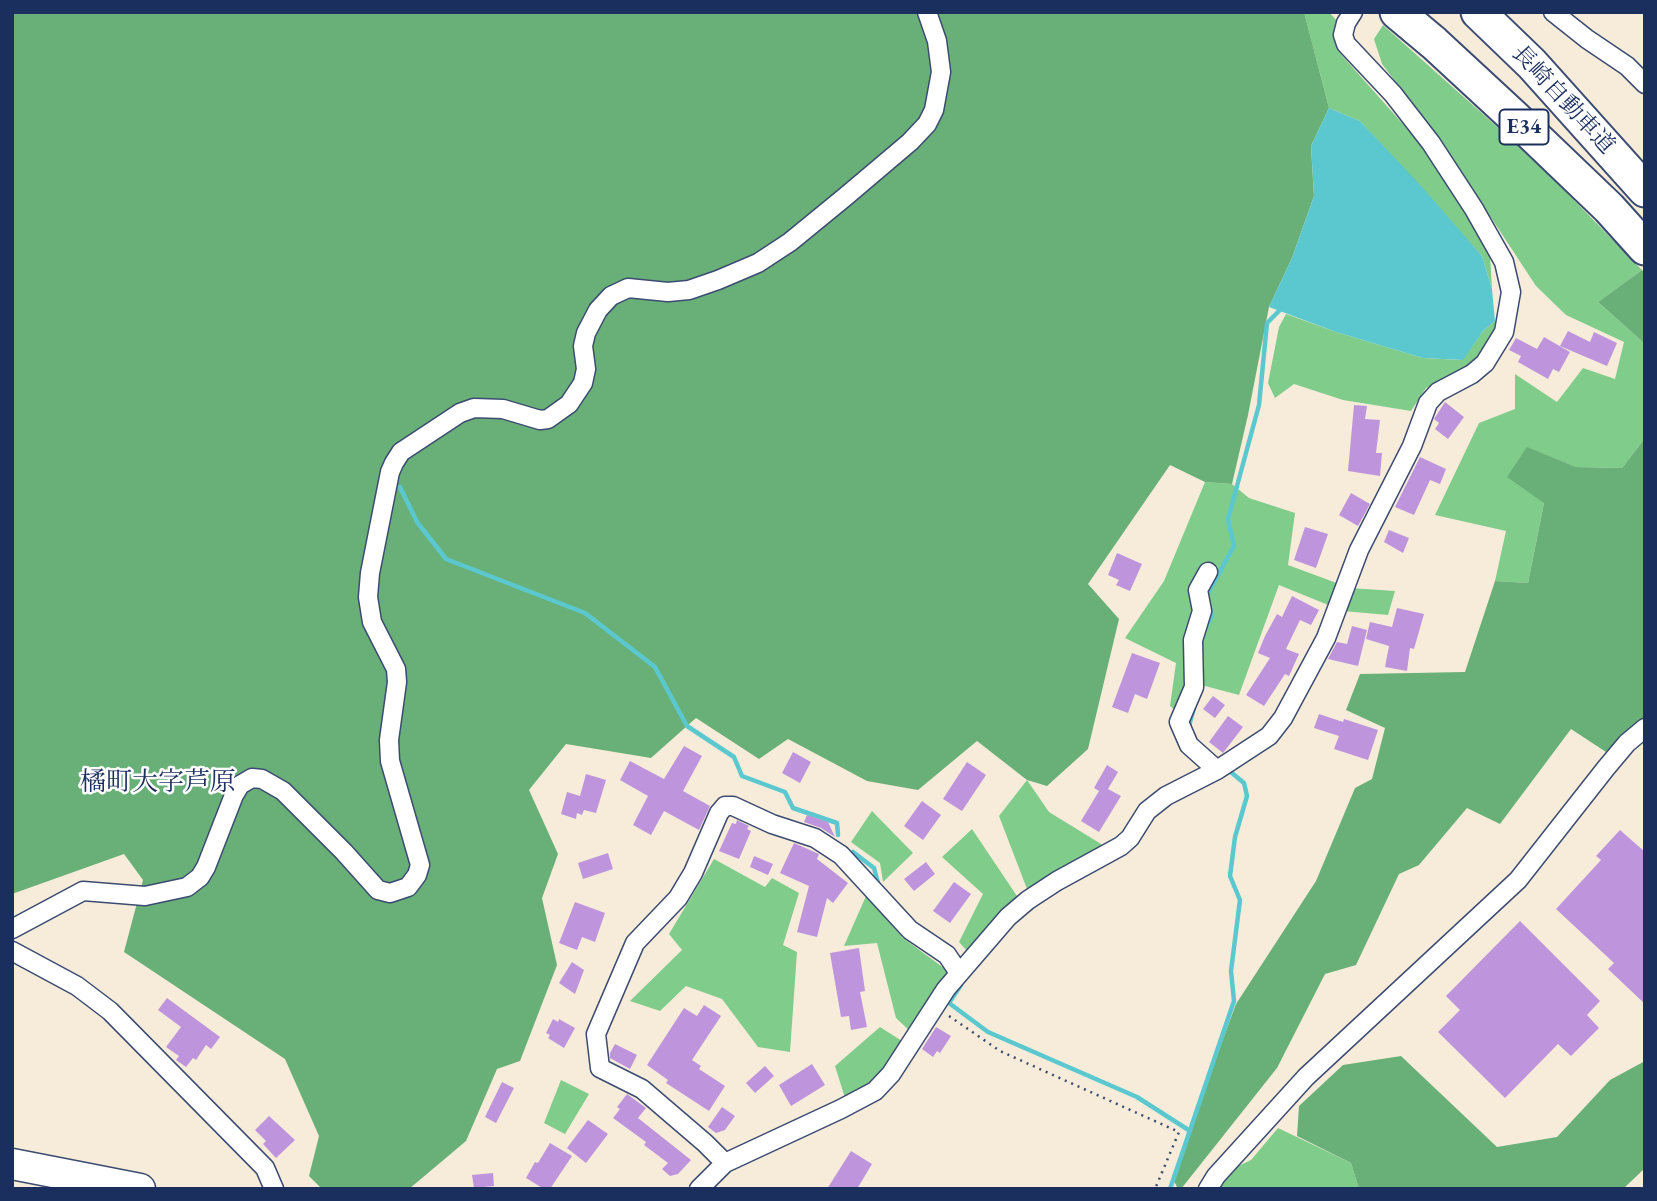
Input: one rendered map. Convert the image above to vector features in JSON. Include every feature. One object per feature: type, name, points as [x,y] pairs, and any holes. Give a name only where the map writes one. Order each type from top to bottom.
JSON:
[{"type":"highway","name":"長崎自動車道","points":[[1397,12],[1434,43],[1609,208],[1645,248]]},
{"type":"highway","name":"長崎自動車道","points":[[1478,12],[1532,64],[1645,190]]},
{"type":"highway","points":[[12,1164],[140,1189]]},
{"type":"street","points":[[12,929],[83,891],[145,896],[187,887],[200,877],[206,867],[234,795],[240,785],[252,778],[262,779],[283,791],[378,890],[390,893],[408,887],[417,875],[419,865],[390,761],[389,740],[397,682],[396,669],[373,622],[368,597],[370,573],[394,463],[401,452],[460,413],[474,408],[503,409],[540,420],[548,419],[569,404],[583,383],[586,369],[583,346],[586,333],[598,310],[611,296],[628,288],[668,292],[689,290],[758,263],[790,242],[864,181],[910,142],[927,124],[934,110],[941,72],[937,41],[928,12]]},
{"type":"street","points":[[699,1189],[725,1163],[875,1091],[891,1074],[959,973],[1008,917],[1057,881],[1121,846],[1130,838],[1147,811],[1166,796],[1224,766],[1269,736],[1283,718],[1326,638],[1359,550],[1412,446],[1428,403],[1437,392],[1472,374],[1485,363],[1504,332],[1511,292],[1504,262],[1474,209],[1431,143],[1393,94],[1346,44],[1343,35],[1353,12]]},
{"type":"street","points":[[1553,12],[1576,18],[1587,39],[1627,66],[1645,84]]},
{"type":"street","points":[[1208,572],[1198,590],[1202,611],[1193,640],[1194,687],[1179,722],[1189,745],[1224,766]]},
{"type":"street","points":[[1208,1189],[1216,1176],[1306,1077],[1518,880],[1606,768],[1627,743],[1645,728]]},
{"type":"street","points":[[725,1163],[642,1090],[600,1068],[596,1034],[635,943],[678,898],[693,873],[719,813],[725,806],[733,806],[772,824],[815,838],[841,855],[910,930],[947,955],[959,973]]},
{"type":"street","points":[[12,951],[77,986],[110,1011],[265,1168],[274,1189]]},
{"type":"path","points":[[935,1007],[1000,1051],[1180,1132],[1155,1189]]},
{"type":"green space","points":[[12,12],[1304,12],[1329,108],[1311,146],[1314,196],[1292,258],[1269,307],[1232,484],[1205,482],[1170,465],[1088,584],[1119,619],[1088,749],[1047,786],[1027,780],[977,741],[918,790],[867,781],[788,739],[759,759],[696,718],[651,758],[566,744],[529,790],[558,854],[542,898],[557,965],[520,1061],[497,1069],[466,1141],[409,1189],[322,1189],[309,1176],[319,1136],[285,1059],[124,952],[143,880],[124,854],[12,894]]},
{"type":"green space","points":[[1304,12],[1329,12],[1337,21],[1338,51],[1426,150],[1490,254],[1492,289],[1482,256],[1360,121],[1329,108]]},
{"type":"green space","points":[[1383,25],[1540,165],[1642,270],[1598,302],[1645,344],[1645,438],[1622,468],[1576,467],[1528,448],[1544,503],[1528,583],[1495,581],[1506,531],[1435,515],[1479,423],[1515,409],[1515,374],[1557,402],[1583,368],[1615,379],[1624,342],[1566,315],[1536,286],[1440,140],[1382,64],[1374,39]]},
{"type":"green space","points":[[1642,270],[1645,273],[1645,344],[1598,302]]},
{"type":"green space","points":[[1286,314],[1423,358],[1462,360],[1483,331],[1495,321],[1495,337],[1479,361],[1465,371],[1426,388],[1411,411],[1343,400],[1294,384],[1275,398],[1268,383],[1279,327]]},
{"type":"green space","points":[[1645,438],[1645,719],[1606,752],[1571,729],[1500,824],[1467,808],[1419,865],[1399,874],[1356,965],[1325,974],[1277,1068],[1181,1189],[1178,1189],[1172,1177],[1236,1004],[1316,881],[1355,788],[1372,779],[1385,728],[1346,710],[1360,674],[1465,672],[1495,581],[1528,583],[1544,503],[1507,477],[1527,447],[1576,467],[1622,468]]},
{"type":"green space","points":[[1205,482],[1232,484],[1249,498],[1295,513],[1288,565],[1350,588],[1395,591],[1388,615],[1343,611],[1279,585],[1239,695],[1190,682],[1177,712],[1170,706],[1176,663],[1125,638],[1164,581]]},
{"type":"green space","points":[[1027,780],[1049,812],[1106,847],[1027,889],[999,816]]},
{"type":"green space","points":[[872,811],[913,853],[883,882],[880,863],[851,842]]},
{"type":"green space","points":[[972,829],[1017,896],[969,953],[959,942],[983,894],[942,857]]},
{"type":"green space","points":[[714,859],[765,887],[772,878],[799,893],[783,945],[797,952],[790,1052],[758,1047],[722,999],[686,986],[660,1011],[630,1001],[682,950],[669,934]]},
{"type":"green space","points":[[866,896],[903,938],[948,971],[912,1033],[896,1018],[877,943],[844,946]]},
{"type":"green space","points":[[880,1027],[902,1041],[876,1079],[845,1098],[835,1066]]},
{"type":"green space","points":[[1401,1056],[1497,1147],[1557,1137],[1610,1080],[1645,1061],[1645,1168],[1623,1189],[1359,1189],[1351,1163],[1297,1136],[1299,1106],[1343,1065]]},
{"type":"green space","points":[[561,1080],[589,1094],[565,1134],[544,1123]]},
{"type":"green space","points":[[1278,1128],[1351,1163],[1359,1189],[1220,1189],[1232,1169],[1251,1160]]},
{"type":"water","points":[[1329,108],[1360,121],[1482,256],[1492,289],[1495,321],[1483,331],[1463,360],[1423,358],[1336,332],[1269,307],[1292,258],[1314,196],[1311,146]]},
{"type":"building","points":[[1568,331],[1590,342],[1594,332],[1617,343],[1607,366],[1560,346]]},
{"type":"building","points":[[1544,337],[1570,352],[1559,372],[1553,369],[1548,379],[1518,362],[1521,356],[1509,350],[1516,338],[1537,349]]},
{"type":"building","points":[[1445,402],[1464,417],[1448,439],[1435,429],[1439,423],[1434,419]]},
{"type":"building","points":[[1354,405],[1367,406],[1365,419],[1380,420],[1376,453],[1382,453],[1380,476],[1348,471]]},
{"type":"building","points":[[1420,457],[1446,469],[1440,484],[1430,480],[1414,515],[1395,507]]},
{"type":"building","points":[[1351,493],[1370,504],[1358,526],[1339,515]]},
{"type":"building","points":[[1305,527],[1328,534],[1316,568],[1294,560]]},
{"type":"building","points":[[1389,530],[1409,538],[1403,553],[1384,542]]},
{"type":"building","points":[[1117,553],[1142,564],[1130,591],[1116,585],[1119,580],[1108,575]]},
{"type":"building","points":[[1292,596],[1319,610],[1311,625],[1300,620],[1286,649],[1299,654],[1289,676],[1285,674],[1264,706],[1246,695],[1270,658],[1258,653],[1265,636],[1277,614],[1282,617]]},
{"type":"building","points":[[1397,608],[1424,614],[1414,649],[1410,648],[1407,671],[1385,667],[1389,646],[1366,639],[1370,622],[1392,627]]},
{"type":"building","points":[[1352,626],[1367,630],[1358,666],[1328,659],[1337,642],[1347,644]]},
{"type":"building","points":[[1132,653],[1160,663],[1147,699],[1135,694],[1128,713],[1112,707]]},
{"type":"building","points":[[1213,696],[1225,705],[1215,718],[1203,709]]},
{"type":"building","points":[[1319,714],[1378,730],[1368,760],[1334,749],[1339,736],[1314,728]]},
{"type":"building","points":[[1228,716],[1243,727],[1223,753],[1209,742]]},
{"type":"building","points":[[684,746],[702,756],[683,791],[710,806],[699,830],[664,811],[651,835],[633,825],[648,796],[620,780],[630,761],[664,779]]},
{"type":"building","points":[[793,752],[811,762],[800,783],[782,773]]},
{"type":"building","points":[[967,762],[986,775],[962,811],[943,799]]},
{"type":"building","points":[[1107,765],[1118,772],[1108,789],[1121,796],[1099,832],[1081,821],[1099,791],[1094,788]]},
{"type":"building","points":[[586,774],[606,780],[596,813],[584,810],[582,815],[577,813],[576,819],[561,814],[567,792],[580,796]]},
{"type":"building","points":[[922,801],[941,815],[923,840],[904,826]]},
{"type":"building","points":[[807,815],[828,822],[835,837],[804,822]]},
{"type":"building","points":[[737,820],[749,826],[747,829],[751,831],[739,859],[719,851],[732,823],[736,824]]},
{"type":"building","points":[[1620,830],[1645,852],[1645,1004],[1608,969],[1614,963],[1556,909],[1601,860],[1596,856]]},
{"type":"building","points":[[794,843],[819,854],[817,859],[848,883],[833,903],[827,898],[817,937],[797,932],[809,886],[780,873]]},
{"type":"building","points":[[608,853],[613,869],[583,879],[578,863]]},
{"type":"building","points":[[754,856],[773,864],[768,875],[750,867]]},
{"type":"building","points":[[926,862],[935,874],[914,891],[904,879]]},
{"type":"building","points":[[954,882],[971,894],[950,923],[933,911]]},
{"type":"building","points":[[575,902],[605,913],[595,942],[582,937],[577,950],[559,943]]},
{"type":"building","points":[[1520,921],[1600,1001],[1587,1015],[1599,1028],[1571,1056],[1558,1044],[1505,1098],[1438,1032],[1460,1010],[1446,996]]},
{"type":"building","points":[[859,948],[865,991],[860,992],[867,1027],[851,1030],[849,1016],[841,1017],[830,953]]},
{"type":"building","points":[[572,962],[584,970],[575,994],[559,983]]},
{"type":"building","points":[[167,998],[220,1037],[211,1049],[206,1045],[196,1060],[193,1058],[186,1067],[176,1060],[179,1056],[166,1047],[181,1027],[158,1010]]},
{"type":"building","points":[[704,1005],[721,1016],[692,1060],[701,1066],[699,1069],[725,1086],[709,1111],[666,1083],[668,1080],[647,1065],[684,1008],[697,1016]]},
{"type":"building","points":[[553,1019],[558,1022],[559,1019],[575,1028],[564,1048],[548,1038],[550,1035],[546,1033]]},
{"type":"building","points":[[936,1027],[951,1036],[940,1053],[937,1051],[933,1057],[922,1049]]},
{"type":"building","points":[[615,1044],[637,1055],[630,1069],[610,1058]]},
{"type":"building","points":[[812,1064],[825,1085],[791,1106],[779,1085]]},
{"type":"building","points":[[765,1066],[774,1076],[755,1093],[746,1083]]},
{"type":"building","points":[[502,1082],[514,1088],[496,1123],[485,1117]]},
{"type":"building","points":[[627,1094],[646,1108],[638,1118],[691,1160],[678,1174],[670,1176],[662,1169],[668,1163],[644,1145],[646,1142],[613,1118]]},
{"type":"building","points":[[722,1107],[735,1116],[725,1130],[716,1133],[708,1127]]},
{"type":"building","points":[[269,1116],[295,1140],[276,1158],[263,1144],[266,1141],[255,1130]]},
{"type":"building","points":[[588,1120],[608,1134],[586,1163],[567,1148]]},
{"type":"building","points":[[550,1143],[572,1156],[550,1189],[544,1189],[526,1178]]},
{"type":"building","points":[[851,1151],[872,1164],[857,1189],[827,1189]]},
{"type":"building","points":[[493,1173],[494,1186],[474,1188],[472,1175]]},
{"type":"waterway","points":[[1208,598],[1207,595],[1234,546],[1228,519],[1259,405],[1267,323],[1283,307]]},
{"type":"waterway","points":[[400,487],[417,522],[446,559],[585,613],[655,667],[687,726],[734,757],[742,776],[785,792],[793,808],[837,823],[838,835]]},
{"type":"waterway","points":[[1204,631],[1212,615],[1210,607]]},
{"type":"waterway","points":[[1189,726],[1194,708]]},
{"type":"waterway","points":[[1170,1189],[1234,1001],[1231,971],[1240,900],[1230,876],[1235,837],[1247,796],[1244,783],[1226,768]]},
{"type":"waterway","points":[[853,852],[874,868],[878,883]]},
{"type":"waterway","points":[[961,985],[949,1003],[988,1032],[1137,1097],[1190,1131]]},
{"type":"district","name":"橘町大字芦原","points":[[158,783]]}]
